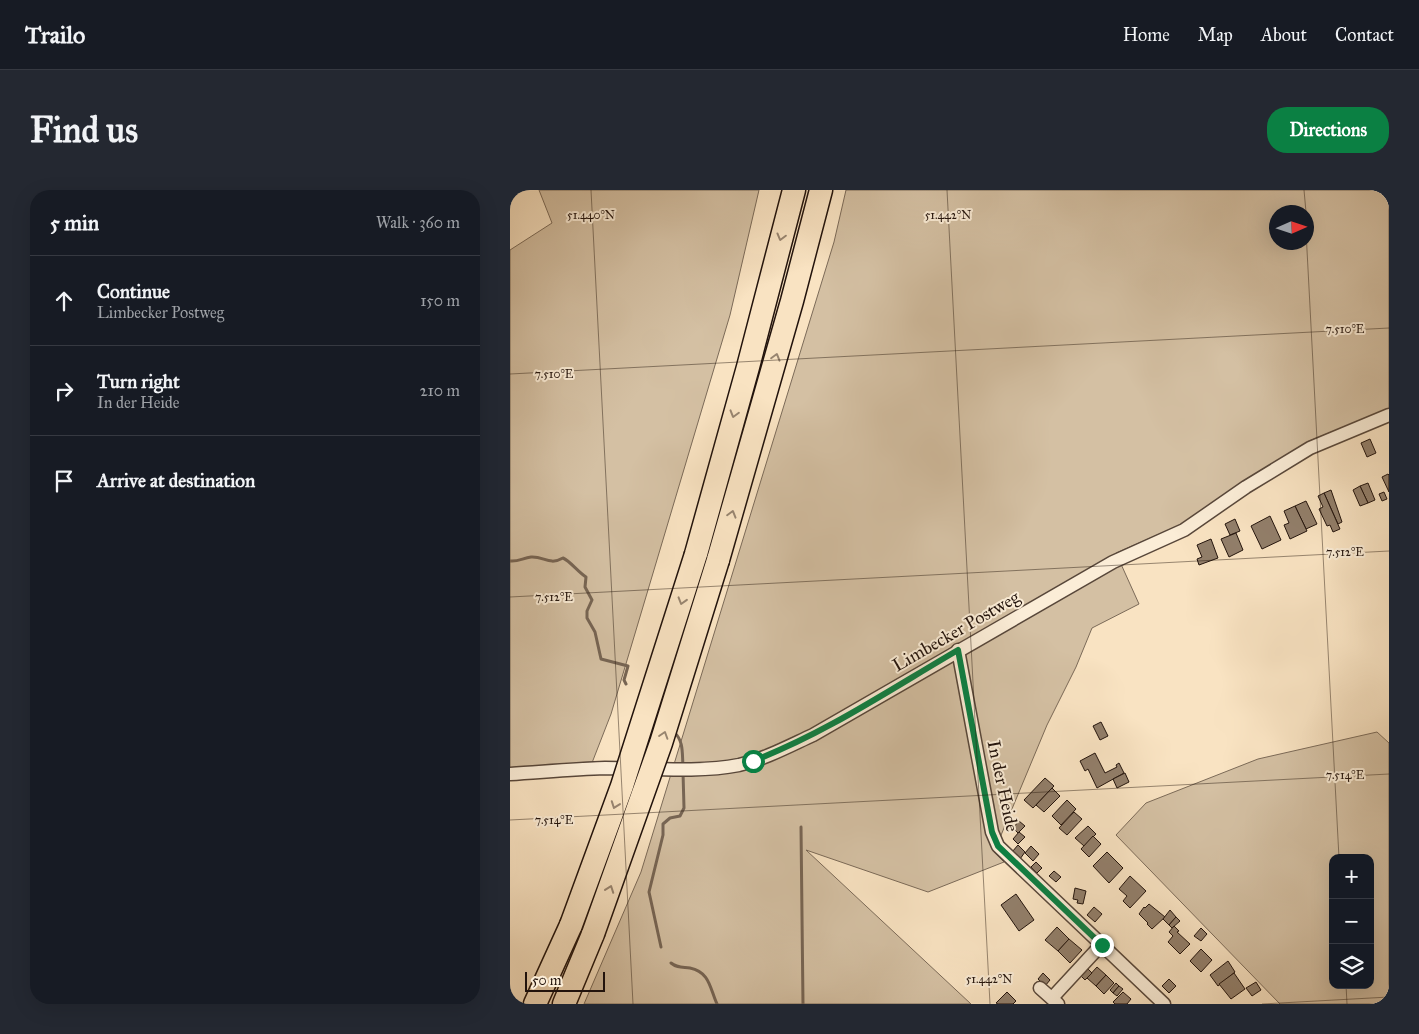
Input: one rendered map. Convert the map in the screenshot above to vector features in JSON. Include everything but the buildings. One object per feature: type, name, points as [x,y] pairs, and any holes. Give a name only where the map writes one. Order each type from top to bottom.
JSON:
[{"type":"highway","points":[[535,1004],[571,925],[622,786],[696,554],[748,368],[794,190]]},
{"type":"highway","points":[[564,1004],[593,934],[658,752],[718,560],[790,311],[821,190]]},
{"type":"street","name":"Limbecker Postweg","points":[[510,774],[605,768],[674,769],[728,766],[777,752],[813,735],[1113,562],[1184,530],[1246,487],[1310,448],[1389,415]]},
{"type":"street","name":"In der Heide","points":[[958,650],[992,832],[998,846],[1164,1004]]},
{"type":"street","points":[[1040,988],[1055,1001],[1102,945]]},
{"type":"shaded area","points":[[539,190],[759,190],[730,315],[611,714],[590,768],[510,773],[510,250],[552,223]]},
{"type":"shaded area","points":[[846,190],[1389,190],[1389,409],[1309,441],[1242,482],[1180,525],[1116,553],[1139,604],[1092,628],[1076,667],[1047,725],[994,852],[1004,862],[928,892],[806,850],[971,1004],[584,1004],[641,872],[834,242]]},
{"type":"shaded area","points":[[1377,732],[1389,743],[1389,1004],[1280,1004],[1116,835],[1146,803],[1258,759]]},
{"type":"waterway","points":[[510,561],[531,557],[550,561],[563,558],[586,577],[585,587],[592,600],[587,611],[587,618],[595,632],[601,659],[628,666],[624,680],[626,684]]},
{"type":"waterway","points":[[674,732],[681,744],[683,766]]},
{"type":"waterway","points":[[661,947],[649,892],[663,835],[663,824],[670,818],[680,816],[684,808],[683,772]]},
{"type":"waterway","points":[[801,827],[803,1004]]},
{"type":"waterway","points":[[671,963],[678,967],[690,968],[702,973],[717,1004]]},
{"type":"route","points":[[753,761],[813,735],[958,650],[992,832],[998,846],[1102,945]]}]
